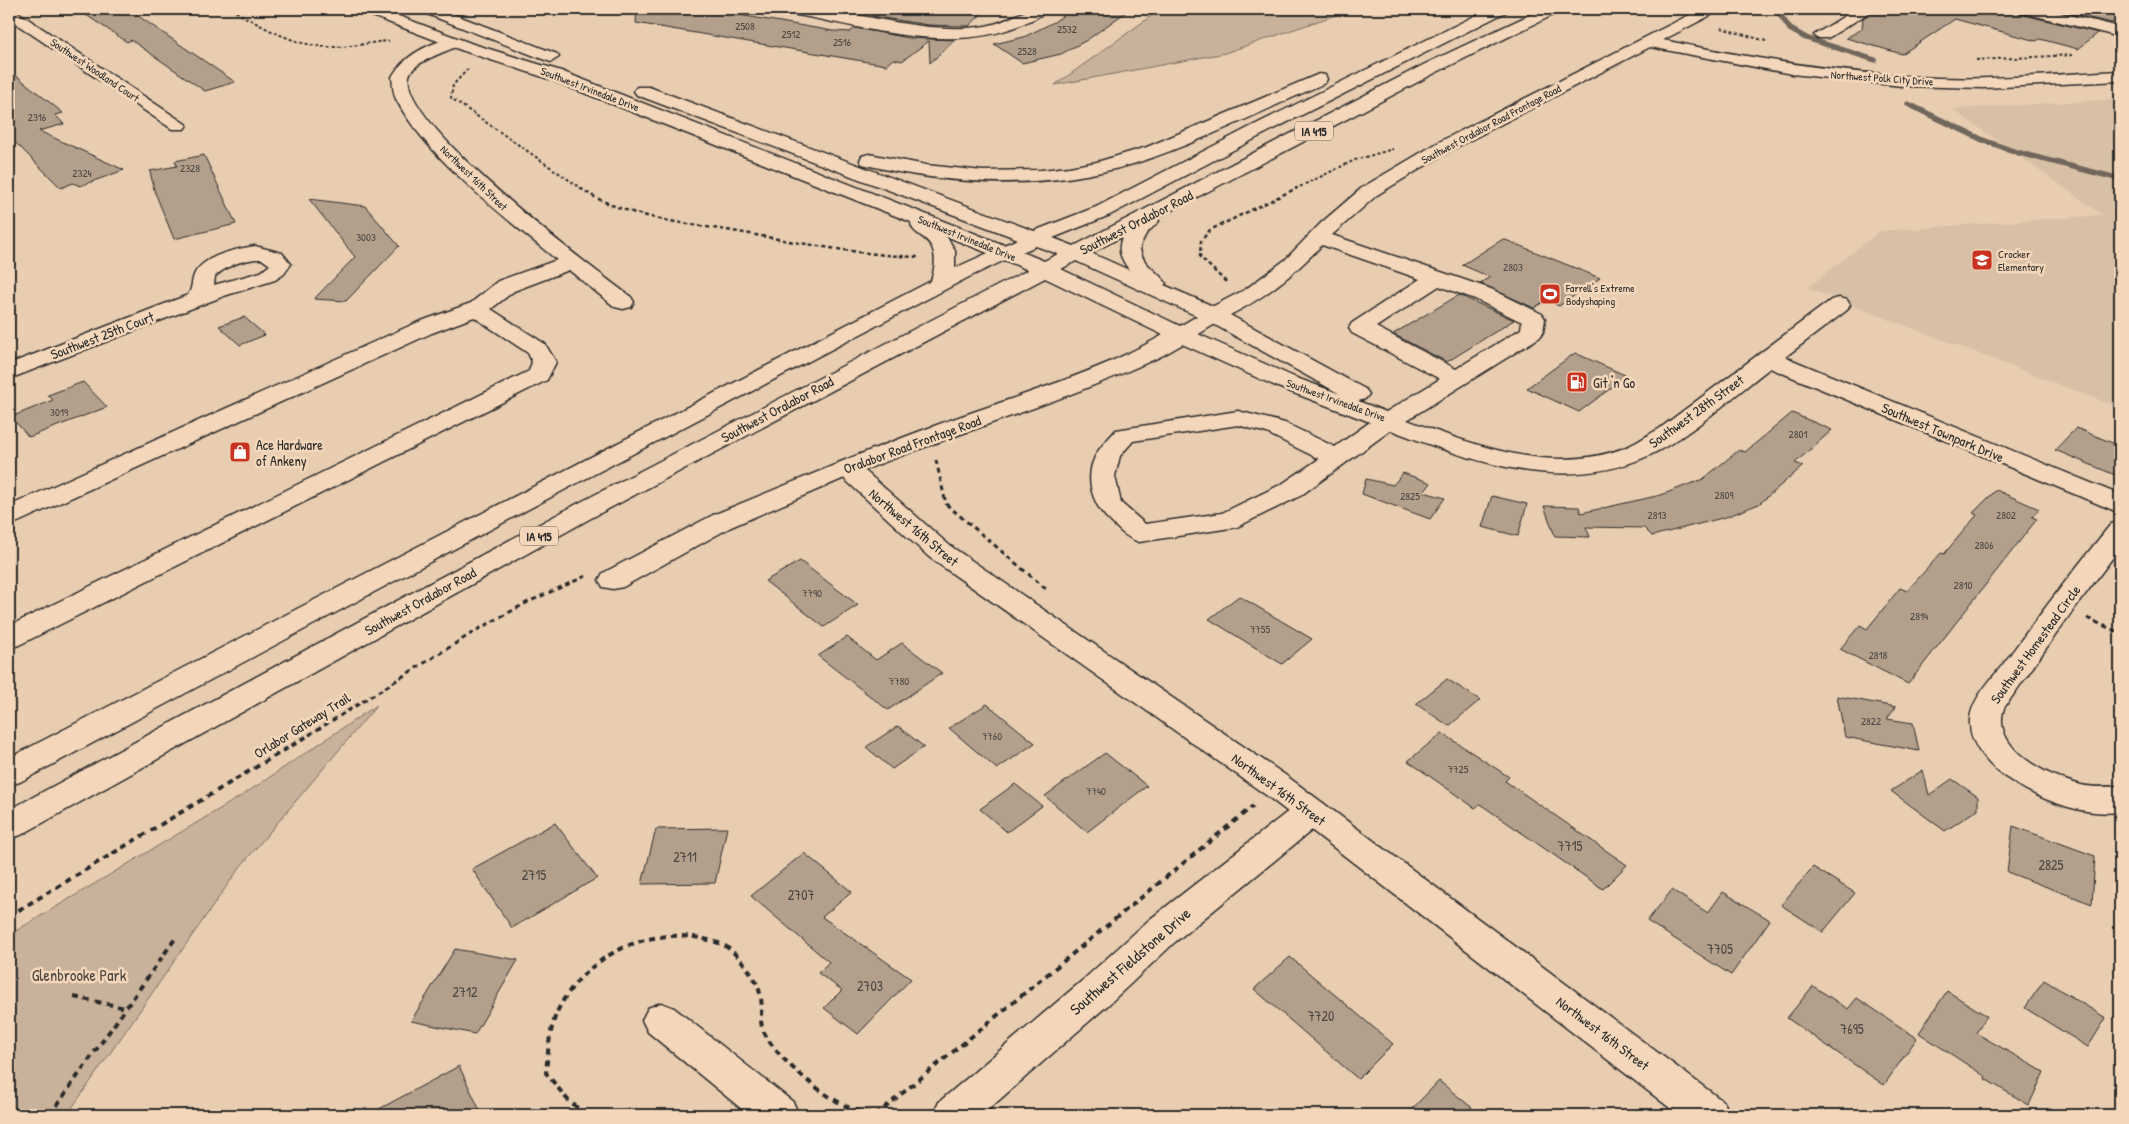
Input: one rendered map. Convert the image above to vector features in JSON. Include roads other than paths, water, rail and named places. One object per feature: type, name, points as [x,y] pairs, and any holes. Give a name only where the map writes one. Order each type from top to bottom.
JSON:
[{"type":"main road","points":[[10,15],[29,9]]},
{"type":"main road","name":"Southwest Irvinedale Drive","points":[[367,9],[454,42],[555,75],[1006,253],[1286,382],[1390,420]]},
{"type":"main road","name":"Southwest Irvinedale Drive","points":[[427,9],[582,68]]},
{"type":"main road","points":[[792,9],[918,31],[961,33],[994,29],[1023,19],[1040,9]]},
{"type":"main road","points":[[698,110],[868,159],[906,168],[1007,177],[1036,176],[1097,167],[1176,142],[1407,42],[1492,9]]},
{"type":"main road","name":"Southwest Oralabor Road","points":[[9,773],[558,483],[940,285],[1036,238],[1103,211],[1256,131],[1501,9]]},
{"type":"main road","name":"Southwest Oralabor Road","points":[[9,826],[584,511],[1074,253],[1168,206],[1431,68],[1554,9]]},
{"type":"main road","name":"Southwest Oralabor Road Frontage Road","points":[[1214,315],[1254,294],[1292,264],[1318,237],[1370,191],[1445,146],[1712,9]]},
{"type":"main road","points":[[1822,35],[1867,9]]},
{"type":"main road","points":[[2025,9],[2120,32]]},
{"type":"main road","name":"Southwest Woodland Court","points":[[10,15],[178,125]]},
{"type":"main road","name":"Northwest 16th Street","points":[[454,42],[410,65],[400,77],[399,87],[405,100],[444,150],[516,217],[623,302]]},
{"type":"main road","name":"Northwest Polk City Drive","points":[[1648,42],[1766,66],[1895,81],[1984,83],[2120,76]]},
{"type":"main road","name":"Southwest Irvinedale Drive","points":[[632,87],[698,110],[1036,238],[1172,296],[1214,315],[1359,395],[1390,420]]},
{"type":"main road","points":[[1168,206],[1137,230],[1128,248],[1130,259],[1139,270],[1172,296]]},
{"type":"main road","points":[[907,214],[937,236],[947,252],[948,262],[940,285]]},
{"type":"main road","points":[[1318,237],[1483,294],[1534,319],[1532,332],[1390,420],[1337,458],[1291,490],[1228,521],[1139,533],[1109,506],[1102,476],[1108,455],[1125,434],[1238,418],[1276,428],[1337,458]]},
{"type":"main road","points":[[9,516],[424,328],[478,308],[506,286],[572,262]]},
{"type":"main road","points":[[1436,278],[1360,328],[1457,379]]},
{"type":"main road","name":"Southwest 25th Court","points":[[9,372],[196,298]]},
{"type":"main road","name":"Southwest 28th Street","points":[[1390,420],[1473,453],[1548,466],[1589,463],[1638,451],[1668,434],[1838,304]]},
{"type":"main road","points":[[9,638],[539,375],[544,362],[537,349],[478,308]]},
{"type":"main road","name":"Oralabor Road Frontage Road","points":[[613,580],[722,521],[924,437],[1080,383],[1147,354],[1214,315]]},
{"type":"main road","name":"Southwest Townpark Drive","points":[[1767,358],[2120,505]]},
{"type":"main road","name":"Northwest 16th Street","points":[[847,468],[939,551],[1277,786],[1710,1115]]},
{"type":"main road","name":"Southwest Homestead Circle","points":[[2120,530],[2061,606],[1989,706],[1985,722],[1989,738],[2003,758],[2019,770],[2056,791],[2085,800],[2114,801],[2120,799]]},
{"type":"main road","name":"Southwest Fieldstone Drive","points":[[953,1115],[1096,992],[1162,931],[1311,812]]},
{"type":"main road","points":[[661,1020],[779,1115]]},
{"type":"waterway","points":[[1776,9],[1790,29],[1806,38],[1875,60]]},
{"type":"waterway","points":[[1908,104],[1983,140],[2016,152],[2120,179]]},
{"type":"place","name":"Crocker Elementary","points":[[1982,260]]},
{"type":"place","name":"Farrell's Extreme Bodyshaping","points":[[1550,294]]},
{"type":"place","name":"Git 'n Go","points":[[1577,382]]},
{"type":"place","name":"Ace Hardware of Ankeny","points":[[240,452]]},
{"type":"park label","name":"Glenbrooke Park","points":[[79,975]]}]
